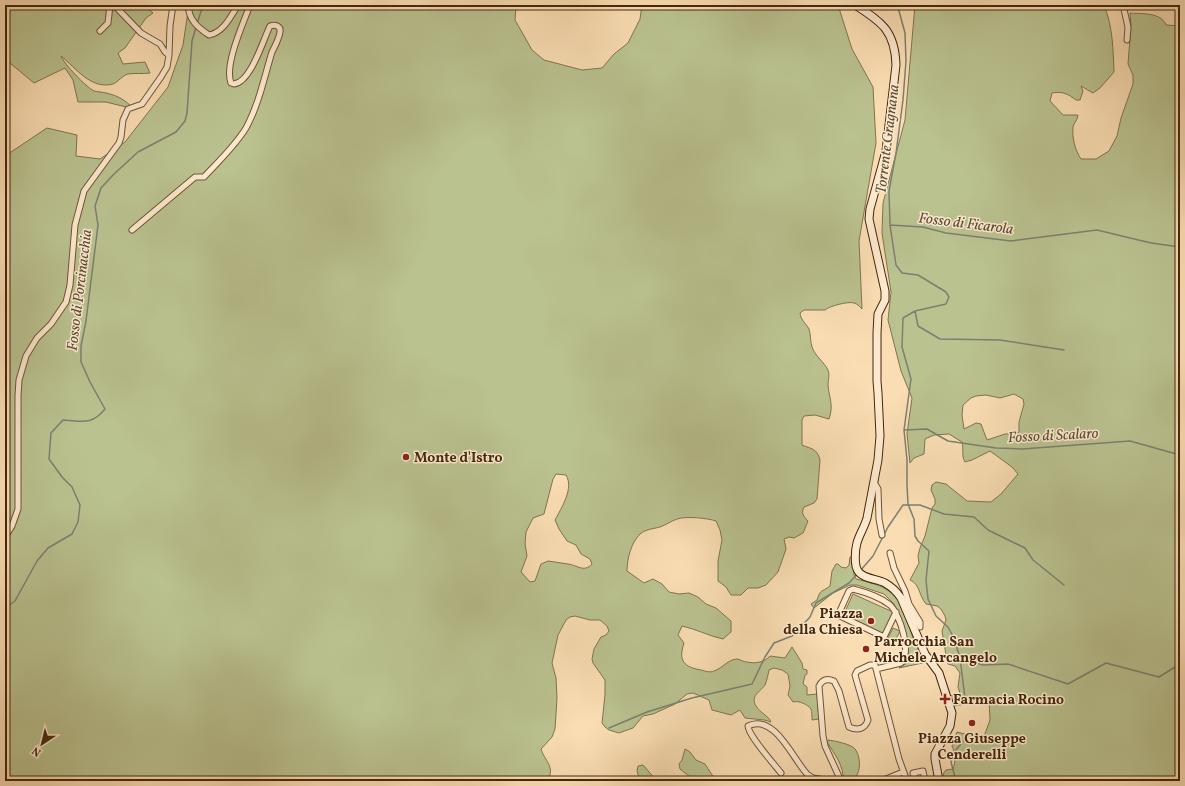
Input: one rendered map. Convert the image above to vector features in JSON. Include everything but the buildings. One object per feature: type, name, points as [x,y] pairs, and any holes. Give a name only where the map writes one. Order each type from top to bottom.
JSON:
[{"type":"main road","points":[[855,5],[877,19],[894,43],[896,52],[896,65],[886,151],[870,209],[869,219],[885,290],[885,300],[878,314],[877,333],[877,381],[880,436],[878,460],[865,525],[857,542],[856,561],[859,572],[885,583],[901,598],[925,654],[939,673],[952,712],[950,726],[935,754],[939,781]]},
{"type":"street","points":[[100,31],[108,23],[110,5]]},
{"type":"street","points":[[114,5],[141,33],[160,44],[169,55]]},
{"type":"street","points":[[5,536],[12,526],[18,509],[18,396],[19,380],[23,363],[37,338],[51,324],[66,302],[70,285],[75,225],[84,191],[119,143],[123,120],[128,109],[142,104],[167,67],[173,5]]},
{"type":"street","points":[[188,5],[191,19],[209,35],[214,34],[220,29],[230,18],[238,5]]},
{"type":"street","points":[[132,230],[195,177],[204,177],[236,143],[246,128],[259,98],[273,50],[280,33],[280,28],[274,25],[270,26],[255,62],[241,81],[237,84],[231,83],[229,76],[231,58],[250,5]]},
{"type":"street","points":[[1123,5],[1128,27],[1127,40]]},
{"type":"street","points":[[874,481],[878,489],[879,519],[882,535]]},
{"type":"street","points":[[890,553],[894,568],[910,604],[920,622],[920,627],[911,612],[907,612]]},
{"type":"street","points":[[876,669],[901,664],[905,657],[904,635],[896,612],[884,601],[853,589],[849,591],[839,615],[884,637],[896,612]]},
{"type":"street","points":[[841,781],[825,746],[819,686],[821,681],[825,680],[831,680],[836,684],[849,727],[857,730],[863,728],[868,720],[855,672],[870,665],[875,665],[899,759],[907,781]]},
{"type":"street","points":[[781,773],[752,736],[748,726],[759,724],[767,725],[784,742],[808,775],[812,778],[831,781]]},
{"type":"street","points":[[916,781],[913,773],[923,771],[925,781]]},
{"type":"street","points":[[884,781],[904,772]]},
{"type":"green space","points":[[5,5],[144,5],[153,13],[146,18],[125,48],[118,53],[123,64],[145,62],[150,73],[128,74],[113,84],[98,84],[84,77],[61,56],[71,70],[90,89],[118,97],[134,109],[106,102],[78,102],[73,80],[65,68],[34,83],[5,59]]},
{"type":"green space","points":[[189,5],[516,5],[515,20],[532,50],[544,60],[582,70],[602,68],[614,54],[628,43],[640,19],[642,5],[838,5],[852,49],[873,87],[876,143],[859,241],[862,309],[855,303],[848,303],[827,308],[825,310],[804,310],[800,313],[802,320],[809,329],[813,350],[828,370],[829,374],[828,385],[831,406],[829,419],[815,415],[804,416],[802,420],[802,445],[815,451],[820,460],[817,499],[814,503],[804,507],[803,509],[803,514],[808,521],[803,533],[794,538],[789,537],[784,539],[786,549],[778,572],[766,585],[758,588],[748,588],[741,595],[731,595],[726,587],[718,581],[718,561],[722,540],[716,521],[712,520],[681,518],[660,527],[642,532],[632,546],[627,571],[644,583],[653,579],[662,584],[669,592],[679,594],[689,593],[698,597],[706,604],[716,608],[731,621],[731,632],[723,639],[682,626],[678,635],[684,643],[682,649],[682,659],[690,667],[711,672],[717,670],[734,659],[753,663],[763,661],[770,656],[785,658],[792,647],[802,663],[803,669],[807,670],[803,684],[807,687],[807,695],[817,694],[819,719],[812,720],[811,709],[806,704],[801,702],[793,702],[788,695],[790,686],[788,674],[782,670],[774,668],[769,670],[765,685],[756,694],[754,699],[756,706],[771,722],[745,718],[740,710],[731,715],[712,710],[709,700],[693,693],[687,694],[675,704],[653,714],[643,716],[633,728],[619,733],[609,730],[602,723],[605,680],[593,663],[592,659],[594,649],[601,637],[606,635],[609,631],[607,626],[600,620],[590,620],[575,616],[566,620],[558,635],[552,663],[556,678],[557,698],[555,729],[552,737],[541,749],[550,767],[550,776],[548,781],[5,781],[5,156],[47,128],[77,135],[76,156],[100,159],[125,142],[168,87],[183,45]],"holes":[[[556,474],[566,475],[569,486],[568,492],[555,520],[567,541],[576,545],[581,554],[590,559],[592,564],[589,567],[580,568],[548,561],[541,564],[535,581],[530,582],[521,572],[527,556],[525,544],[526,532],[533,518],[544,514],[553,479]]]},
{"type":"green space","points":[[915,5],[1104,5],[1111,30],[1114,72],[1100,88],[1093,93],[1081,86],[1083,91],[1080,100],[1076,100],[1065,94],[1056,92],[1052,93],[1050,101],[1063,115],[1078,115],[1073,127],[1073,135],[1076,148],[1081,159],[1096,159],[1109,151],[1117,136],[1121,118],[1133,84],[1133,75],[1128,64],[1131,25],[1130,13],[1151,14],[1160,18],[1166,25],[1180,26],[1180,781],[955,781],[951,778],[944,777],[943,774],[946,770],[953,769],[955,763],[952,746],[957,732],[968,735],[971,733],[982,742],[990,720],[989,700],[954,706],[951,696],[960,693],[958,687],[960,673],[955,666],[948,664],[947,661],[942,631],[946,620],[945,616],[941,609],[937,606],[926,604],[916,584],[910,580],[919,563],[918,556],[920,548],[925,536],[932,508],[935,504],[935,499],[931,490],[932,485],[936,482],[946,484],[967,501],[991,502],[1001,494],[1018,474],[1012,467],[990,451],[965,462],[963,457],[962,442],[949,434],[934,435],[925,439],[924,454],[914,458],[910,463],[907,434],[912,398],[901,371],[888,320],[891,292],[882,233],[883,203],[905,120]],"holes":[[[1014,394],[1023,399],[1024,404],[1019,422],[1019,432],[1015,434],[1005,434],[987,440],[981,424],[976,423],[964,429],[962,415],[963,405],[971,398],[986,395],[1000,398]]]},
{"type":"green space","points":[[852,556],[854,575],[856,579],[889,591],[900,603],[904,610],[914,642],[927,662],[899,668],[907,663],[909,659],[908,642],[894,604],[884,594],[857,585],[850,585],[833,593],[814,608],[811,604],[817,600],[820,592],[830,586],[832,571],[836,564],[846,568],[849,565],[850,557]]},
{"type":"green space","points":[[853,594],[893,612],[883,634],[843,616]]},
{"type":"green space","points":[[893,628],[900,631],[894,643],[887,640]]},
{"type":"green space","points":[[828,740],[847,744],[853,747],[858,753],[859,770],[854,779],[843,779],[842,769],[827,742]]},
{"type":"green space","points":[[685,749],[690,752],[696,760],[705,764],[716,781],[695,781],[680,769],[679,764],[682,760]]},
{"type":"green space","points":[[643,765],[657,781],[640,781],[637,771],[638,766]]},
{"type":"waterway","name":"Fosso di Porcinacchia","points":[[197,24],[203,5]]},
{"type":"waterway","name":"Torrente Gragnana","points":[[893,5],[899,11],[905,33],[906,61],[903,100],[889,191],[890,225],[896,265],[902,273],[918,275],[946,292],[949,297],[946,304],[915,311],[903,318],[902,347],[911,379],[904,430],[907,460],[908,504],[914,519],[915,536],[918,541],[929,551],[926,580],[928,599],[936,616],[948,627],[954,638],[960,658],[965,698]]},
{"type":"waterway","name":"Fosso di Porcinacchia","points":[[5,608],[15,601],[37,561],[48,548],[72,534],[78,522],[80,505],[72,487],[62,477],[49,459],[51,433],[63,420],[91,420],[105,409],[81,362],[81,346],[86,321],[98,225],[95,206],[101,188],[114,174],[138,152],[176,132],[185,121],[187,113],[192,41],[196,27]]},
{"type":"waterway","name":"Fosso di Ficarola","points":[[890,225],[923,227],[946,233],[1011,241],[1097,230],[1151,243],[1180,247]]},
{"type":"waterway","points":[[915,311],[918,326],[940,339],[1000,340],[1064,350]]},
{"type":"waterway","name":"Fosso di Scalaro","points":[[904,430],[927,429],[948,441],[996,448],[1022,449],[1130,441],[1180,455]]},
{"type":"waterway","points":[[860,571],[873,556],[888,527],[903,505],[920,505],[944,514],[974,517],[988,530],[1025,548],[1033,560],[1064,585]]},
{"type":"waterway","points":[[609,728],[647,712],[692,698],[752,684],[765,657],[774,643],[792,636],[810,617],[816,603],[849,583],[857,574]]},
{"type":"waterway","points":[[960,658],[983,665],[1008,664],[1068,684],[1106,663],[1159,677],[1180,664]]},
{"type":"waterway","name":"Torrente Gragnana","points":[[956,781],[951,762],[953,754],[963,741]]},
{"type":"place","name":"Monte d'Istro","points":[[406,457]]},
{"type":"place","name":"Piazza della Chiesa","points":[[871,621]]},
{"type":"place","name":"Parrocchia San Michele Arcangelo","points":[[866,649]]},
{"type":"place","name":"Farmacia Rocino","points":[[945,699]]},
{"type":"place","name":"Piazza Giuseppe Cenderelli","points":[[972,723]]}]
